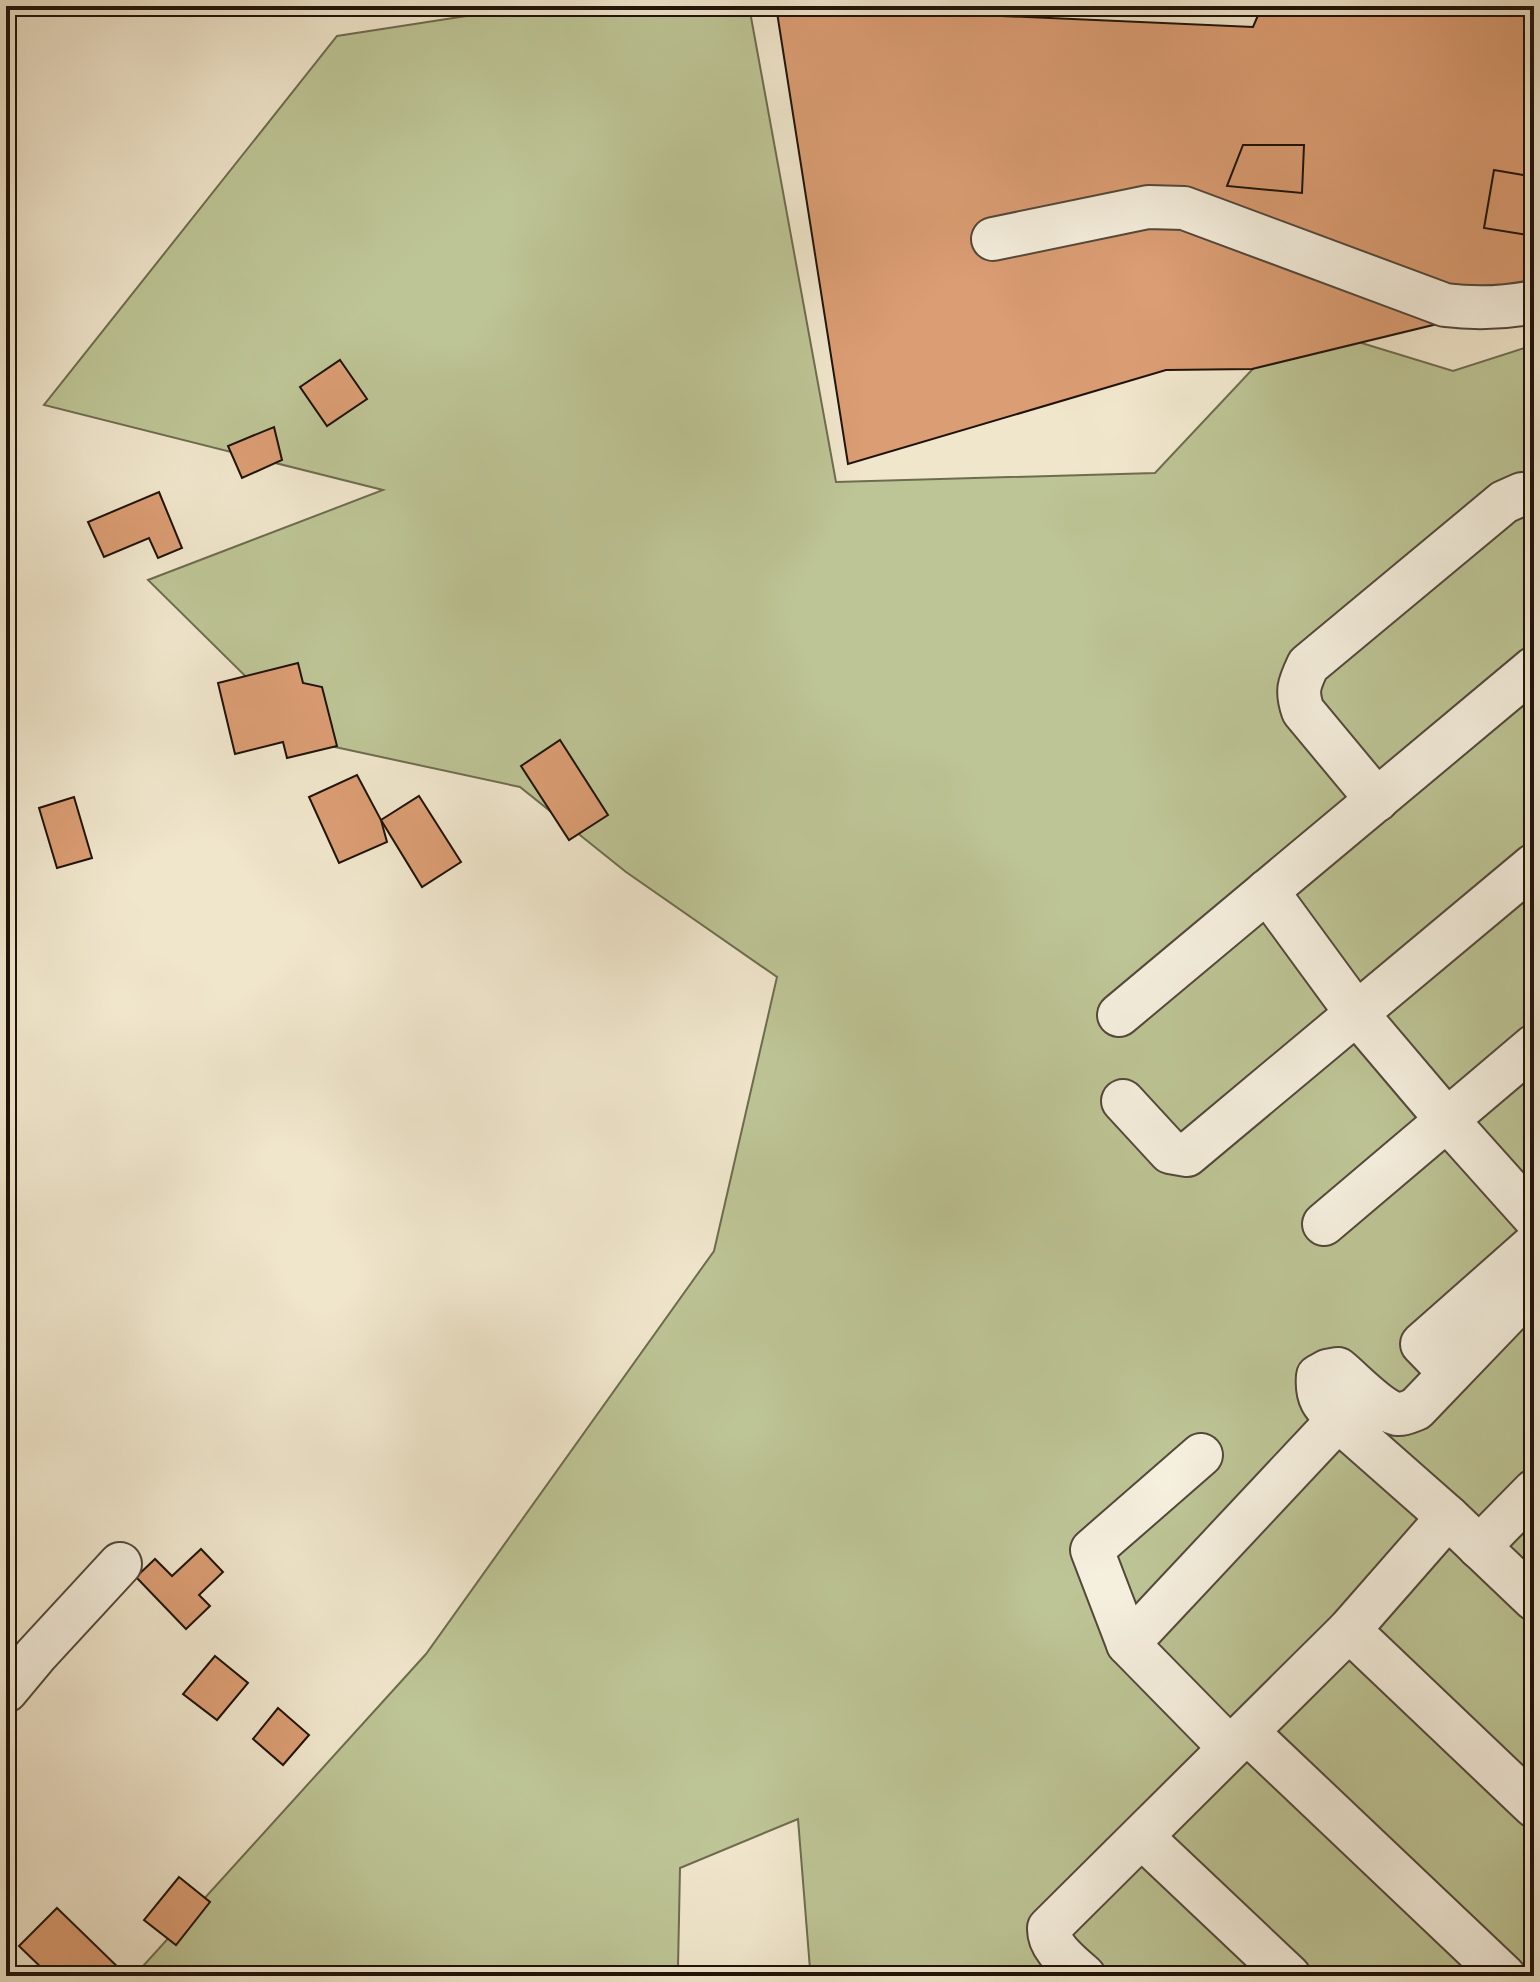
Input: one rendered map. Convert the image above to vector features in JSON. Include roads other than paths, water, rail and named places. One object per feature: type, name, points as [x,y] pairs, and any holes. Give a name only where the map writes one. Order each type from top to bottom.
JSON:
[{"type":"street","points":[[993,239],[1148,207],[1184,208],[1445,305],[1514,307],[1534,302]]},
{"type":"street","points":[[1377,800],[1303,711],[1298,698],[1299,686],[1308,665],[1504,502],[1522,494],[1534,494]]},
{"type":"street","points":[[1119,1015],[1534,668]]},
{"type":"street","points":[[1123,1101],[1170,1152],[1187,1155],[1534,865]]},
{"type":"street","points":[[1267,891],[1357,1014],[1534,1217]]},
{"type":"street","points":[[1324,1224],[1534,1046]]},
{"type":"street","points":[[1450,1373],[1422,1344],[1534,1245]]},
{"type":"street","points":[[1534,1286],[1416,1409],[1394,1414],[1338,1369],[1318,1376],[1317,1390],[1325,1407],[1338,1420],[1448,1517],[1534,1599]]},
{"type":"street","points":[[1128,1644],[1338,1420]]},
{"type":"street","points":[[1201,1455],[1092,1550],[1128,1644],[1504,1976]]},
{"type":"street","points":[[1479,1547],[1534,1491]]},
{"type":"street","points":[[1084,1976],[1052,1944],[1048,1937],[1049,1928],[1349,1630],[1448,1517]]},
{"type":"street","points":[[6,1691],[120,1564]]},
{"type":"street","points":[[1349,1630],[1534,1806]]},
{"type":"street","points":[[1142,1837],[1289,1976]]}]
